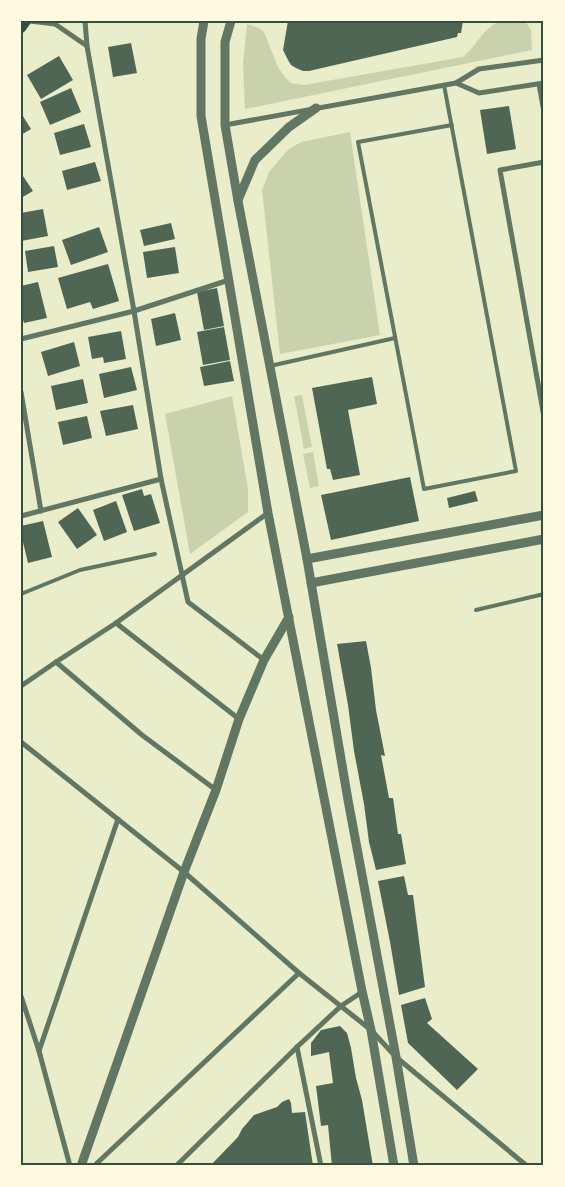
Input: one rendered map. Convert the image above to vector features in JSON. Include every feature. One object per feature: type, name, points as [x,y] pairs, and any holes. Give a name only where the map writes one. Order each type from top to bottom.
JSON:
[{"type":"main road","points":[[21,28],[26,21]]},
{"type":"street","points":[[30,21],[56,24],[87,46]]},
{"type":"street","points":[[85,21],[87,46],[134,311],[161,479],[188,602],[264,660]]},
{"type":"street","points":[[204,21],[201,39],[201,116],[268,513],[371,1030],[394,1166]]},
{"type":"street","points":[[230,21],[225,42],[225,125],[307,559],[414,1166]]},
{"type":"street","points":[[225,125],[444,86],[456,83],[479,69],[544,60]]},
{"type":"street","points":[[456,83],[479,93],[542,83],[544,112]]},
{"type":"street","points":[[238,201],[255,160],[289,128],[316,108]]},
{"type":"street","points":[[544,162],[500,170],[544,417]]},
{"type":"street","points":[[21,339],[134,311],[229,280]]},
{"type":"street","points":[[21,392],[41,510]]},
{"type":"street","points":[[21,516],[161,479]]},
{"type":"street","points":[[21,686],[116,623],[268,513]]},
{"type":"street","points":[[307,559],[544,515]]},
{"type":"street","points":[[311,583],[544,539]]},
{"type":"street","points":[[81,1166],[184,872],[216,790],[238,719],[264,660],[289,616]]},
{"type":"street","points":[[116,623],[238,719]]},
{"type":"street","points":[[56,662],[142,735],[216,790]]},
{"type":"street","points":[[21,742],[184,872],[299,972],[371,1030],[396,1057],[527,1166]]},
{"type":"street","points":[[39,1051],[118,819]]},
{"type":"street","points":[[94,1166],[299,972]]},
{"type":"street","points":[[176,1166],[341,1006],[362,991]]},
{"type":"street","points":[[21,996],[39,1051],[70,1166]]},
{"type":"street","points":[[298,1047],[321,1166]]},
{"type":"lane","points":[[542,21],[544,26]]},
{"type":"lane","points":[[444,86],[452,126],[516,472],[424,489],[358,142],[452,126]]},
{"type":"lane","points":[[270,366],[395,338]]},
{"type":"lane","points":[[21,594],[80,570],[155,554]]},
{"type":"lane","points":[[476,610],[544,594]]},
{"type":"green space","points":[[500,21],[525,21],[531,30],[532,50],[245,109],[243,64],[247,24],[264,32],[278,67],[285,77],[291,83],[304,85],[463,57],[489,28]]},
{"type":"green space","points":[[350,132],[380,335],[280,354],[262,190],[269,172],[289,149],[301,142]]},
{"type":"green space","points":[[302,395],[312,447],[304,449],[294,396]]},
{"type":"green space","points":[[232,396],[248,489],[248,512],[190,554],[165,414]]},
{"type":"green space","points":[[313,452],[319,486],[310,488],[303,454]]},
{"type":"building","points":[[288,21],[463,21],[461,33],[458,33],[457,37],[303,71],[291,65],[283,50]]},
{"type":"building","points":[[131,43],[137,73],[113,77],[108,47]]},
{"type":"building","points":[[59,56],[73,80],[41,99],[27,75]]},
{"type":"building","points":[[71,88],[81,112],[50,125],[40,102]]},
{"type":"building","points":[[509,106],[516,149],[487,154],[480,110]]},
{"type":"building","points":[[21,113],[31,129],[21,135]]},
{"type":"building","points":[[84,124],[91,147],[60,155],[54,133]]},
{"type":"building","points":[[95,162],[101,181],[67,190],[62,171]]},
{"type":"building","points":[[21,173],[33,191],[21,198]]},
{"type":"building","points":[[43,209],[48,236],[21,241],[21,213]]},
{"type":"building","points":[[171,223],[175,239],[144,246],[140,230]]},
{"type":"building","points":[[99,227],[108,252],[71,265],[62,240]]},
{"type":"building","points":[[54,246],[58,267],[28,272],[25,251]]},
{"type":"building","points":[[175,247],[179,273],[147,278],[143,252]]},
{"type":"building","points":[[108,264],[119,301],[93,309],[90,302],[67,309],[58,278]]},
{"type":"building","points":[[38,282],[47,318],[24,323],[21,313],[21,286]]},
{"type":"building","points":[[217,288],[224,326],[204,330],[197,292]]},
{"type":"building","points":[[175,313],[181,340],[156,346],[151,319]]},
{"type":"building","points":[[224,327],[230,360],[203,365],[197,332]]},
{"type":"building","points":[[121,331],[126,359],[104,363],[103,357],[92,359],[88,337]]},
{"type":"building","points":[[74,342],[80,366],[48,376],[41,352]]},
{"type":"building","points":[[230,361],[234,381],[204,386],[200,367]]},
{"type":"building","points":[[131,367],[137,390],[104,398],[99,374]]},
{"type":"building","points":[[372,377],[377,404],[348,410],[360,475],[333,480],[330,469],[327,469],[312,388]]},
{"type":"building","points":[[83,379],[88,403],[56,410],[51,386]]},
{"type":"building","points":[[133,405],[138,429],[106,436],[100,411]]},
{"type":"building","points":[[87,416],[92,438],[63,445],[58,422]]},
{"type":"building","points":[[410,477],[419,521],[331,540],[321,495]]},
{"type":"building","points":[[142,489],[144,496],[151,494],[160,523],[134,531],[122,495]]},
{"type":"building","points":[[475,491],[478,501],[449,508],[447,498]]},
{"type":"building","points":[[116,501],[127,532],[104,541],[93,510]]},
{"type":"building","points":[[78,508],[97,535],[77,549],[58,522]]},
{"type":"building","points":[[43,521],[52,557],[28,563],[21,526]]},
{"type":"building","points":[[366,641],[385,756],[381,755],[389,798],[393,798],[398,834],[401,834],[406,864],[376,870],[369,842],[337,644]]},
{"type":"building","points":[[404,876],[408,895],[413,895],[425,987],[399,995],[378,881]]},
{"type":"building","points":[[425,998],[432,1019],[427,1023],[478,1069],[457,1090],[408,1043],[401,1005]]},
{"type":"building","points":[[340,1026],[347,1033],[351,1048],[373,1166],[332,1166],[328,1125],[321,1126],[316,1086],[333,1083],[329,1052],[311,1056],[311,1043],[321,1030]]},
{"type":"building","points":[[289,1099],[292,1113],[305,1112],[313,1166],[210,1166],[238,1137],[254,1115],[277,1107]]}]
